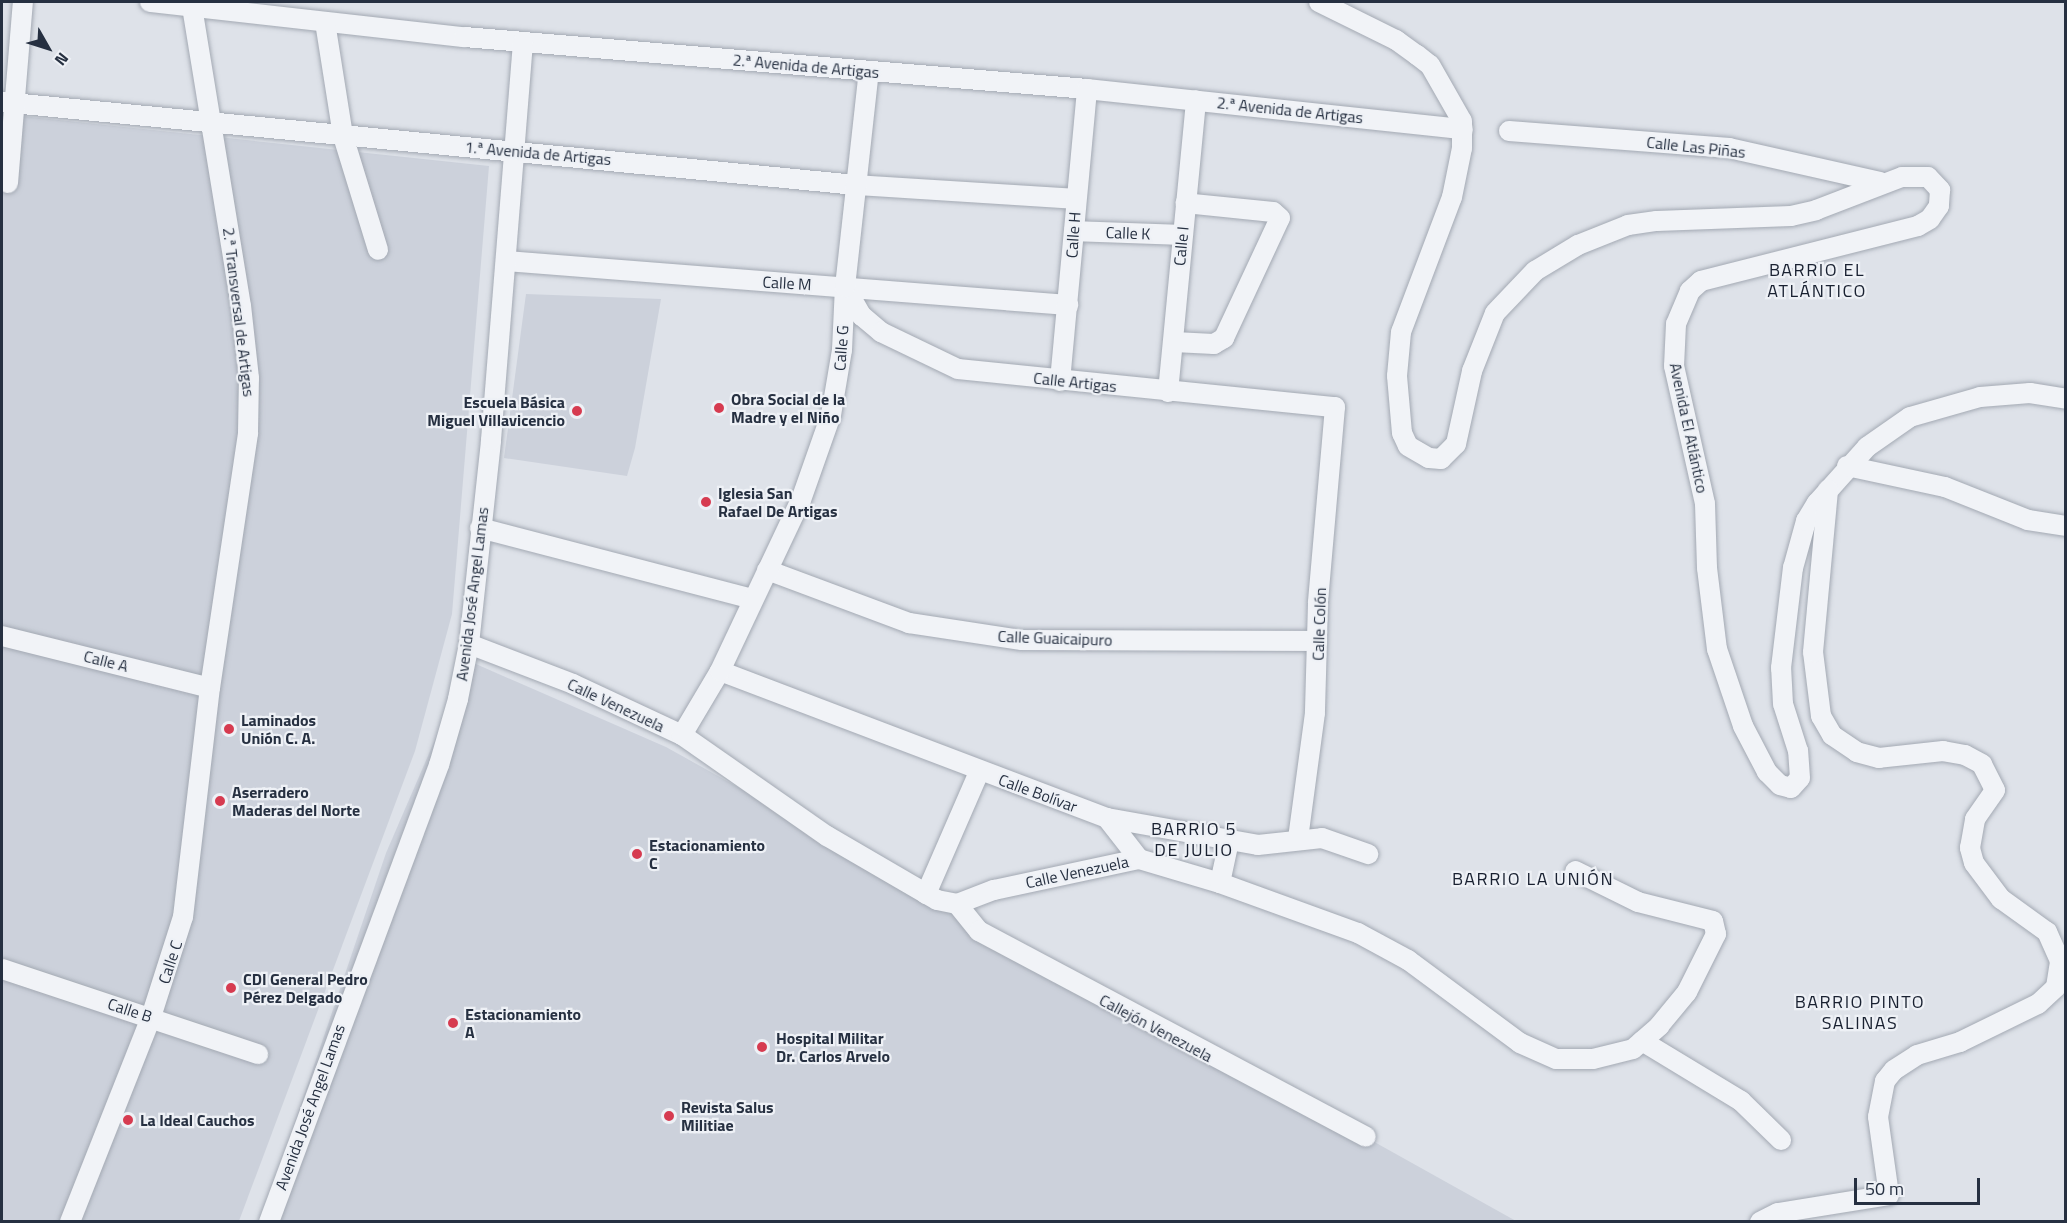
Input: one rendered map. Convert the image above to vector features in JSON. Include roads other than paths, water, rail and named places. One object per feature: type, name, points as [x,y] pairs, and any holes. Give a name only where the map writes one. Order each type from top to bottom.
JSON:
[{"type":"street","points":[[8,183],[8,103],[23,2]]},
{"type":"street","name":"2.ª Avenida de Artigas","points":[[150,2],[192,8],[290,9],[325,22],[523,42],[1087,89],[1463,129]]},
{"type":"street","points":[[1319,2],[1396,40],[1430,65],[1454,105],[1463,129]]},
{"type":"street","name":"2.ª Transversal de Artigas","points":[[192,8],[213,120],[241,306],[250,410],[210,688]]},
{"type":"street","points":[[325,22],[343,136],[378,250]]},
{"type":"street","name":"Avenida José Angel Lamas","points":[[269,1221],[439,765],[469,644],[506,261],[523,42]]},
{"type":"street","name":"Calle G","points":[[682,735],[720,670],[801,500],[831,415],[842,350],[845,286],[869,71]]},
{"type":"street","name":"Calle H","points":[[1060,381],[1087,89]]},
{"type":"street","name":"Calle I","points":[[1168,392],[1196,100]]},
{"type":"street","name":"1.ª Avenida de Artigas","points":[[8,103],[213,120],[343,136],[856,185],[1076,199]]},
{"type":"street","name":"Avenida El Atlántico","points":[[1463,129],[1456,184],[1404,323],[1397,376],[1398,408],[1405,440],[1416,453],[1435,460],[1445,456],[1456,444],[1472,371],[1495,313],[1517,288],[1552,258],[1628,225],[1687,219],[1791,216],[1816,210],[1880,182],[1928,177],[1940,190],[1942,197],[1930,219],[1918,226],[1701,281],[1682,306],[1675,335],[1674,366],[1705,504],[1707,568],[1717,649],[1743,726],[1767,772],[1784,788],[1797,785],[1801,765],[1780,687],[1786,607],[1806,521],[1829,487],[1847,465],[1889,429],[1951,402],[2030,393],[2066,399]]},
{"type":"street","name":"Calle Las Piñas","points":[[1509,131],[1729,148],[1880,182]]},
{"type":"street","points":[[1174,342],[1214,344],[1224,338],[1279,223],[1277,214],[1185,203]]},
{"type":"street","name":"Calle K","points":[[1074,231],[1182,235]]},
{"type":"street","name":"Calle M","points":[[506,261],[1068,305]]},
{"type":"street","name":"Calle Artigas","points":[[845,286],[862,316],[881,332],[958,369],[1168,392],[1335,407]]},
{"type":"street","name":"Calle Colón","points":[[1298,839],[1315,713],[1317,641],[1335,407]]},
{"type":"street","points":[[1847,465],[1945,487],[2028,520],[2066,526]]},
{"type":"street","points":[[1760,1221],[1778,1213],[1889,1195],[1878,1117],[1886,1081],[1894,1070],[1917,1055],[1960,1042],[2038,1004],[2056,987],[2060,961],[2047,932],[2001,899],[1974,863],[1970,848],[1975,819],[1995,790],[1982,764],[1965,755],[1943,751],[1879,758],[1857,752],[1832,735],[1821,716],[1813,652],[1829,487]]},
{"type":"street","points":[[480,528],[752,599]]},
{"type":"street","name":"Calle Guaicaipuro","points":[[767,570],[909,623],[1022,640],[1317,641]]},
{"type":"street","name":"Calle A","points":[[2,636],[210,688]]},
{"type":"street","name":"Calle Venezuela","points":[[469,644],[573,684],[682,735],[827,837],[926,894],[957,904],[994,890],[1139,859],[1221,883],[1358,933],[1408,960],[1520,1043],[1556,1059],[1611,1056],[1642,1041],[1687,992],[1716,934],[1713,921],[1638,902],[1575,871]]},
{"type":"street","name":"Calle Bolívar","points":[[720,670],[979,772],[1107,818],[1230,841],[1275,845],[1298,839],[1335,840],[1368,854]]},
{"type":"street","name":"Calle C","points":[[70,1221],[151,1017],[183,917],[210,688]]},
{"type":"street","points":[[926,894],[979,772]]},
{"type":"street","points":[[1107,818],[1139,859]]},
{"type":"street","points":[[1221,883],[1230,841]]},
{"type":"street","name":"Callejón Venezuela","points":[[957,904],[979,932],[1366,1137]]},
{"type":"street","name":"Calle B","points":[[2,969],[258,1054]]},
{"type":"street","points":[[1642,1041],[1741,1101],[1781,1140]]},
{"type":"place","name":"Obra Social de la Madre y el Niño","points":[[719,408]]},
{"type":"place","name":"Escuela Básica Miguel Villavicencio","points":[[577,411]]},
{"type":"place","name":"Iglesia San Rafael De Artigas","points":[[706,502]]},
{"type":"place","name":"Laminados Unión C. A.","points":[[229,729]]},
{"type":"place","name":"Aserradero Maderas del Norte","points":[[220,801]]},
{"type":"place","name":"Estacionamiento C","points":[[637,854]]},
{"type":"place","name":"CDI General Pedro Pérez Delgado","points":[[231,988]]},
{"type":"place","name":"Estacionamiento A","points":[[453,1023]]},
{"type":"place","name":"Hospital Militar Dr. Carlos Arvelo","points":[[762,1047]]},
{"type":"place","name":"Revista Salus Militiae","points":[[669,1116]]},
{"type":"place","name":"La Ideal Cauchos","points":[[128,1120]]},
{"type":"district","name":"BARRIO EL ATLÁNTICO","points":[[1817,281]]},
{"type":"district","name":"BARRIO 5 DE JULIO","points":[[1194,840]]},
{"type":"district","name":"BARRIO LA UNIÓN","points":[[1533,879]]},
{"type":"district","name":"BARRIO PINTO SALINAS","points":[[1860,1013]]}]
